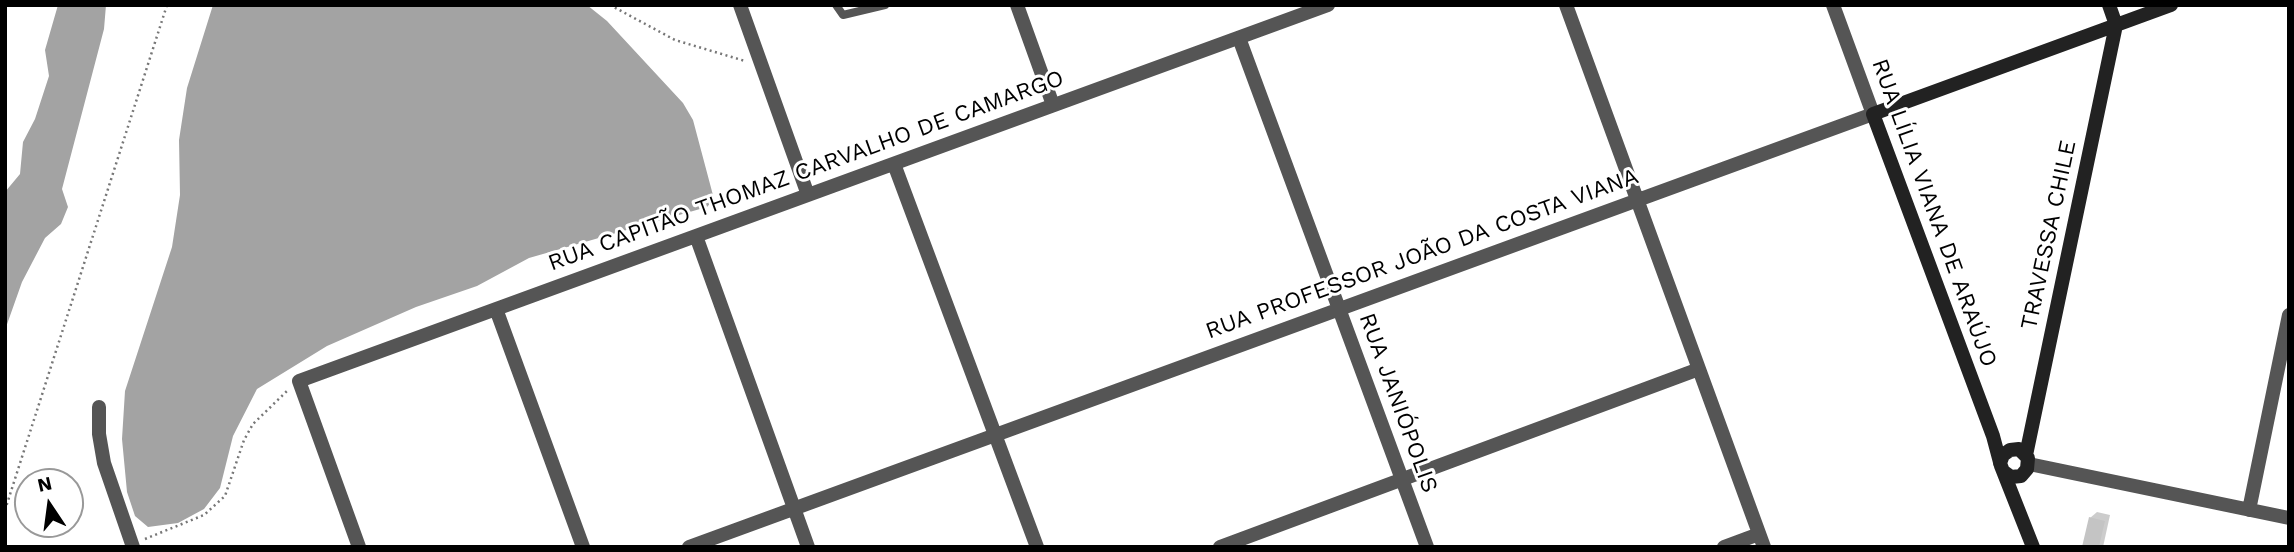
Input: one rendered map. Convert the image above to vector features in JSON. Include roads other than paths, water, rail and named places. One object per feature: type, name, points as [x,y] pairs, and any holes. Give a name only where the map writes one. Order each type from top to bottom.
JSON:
[{"type":"street","points":[[740,5],[808,195]]},
{"type":"street","points":[[1017,5],[1053,106]]},
{"type":"street","name":"RUA CAPITÃO THOMAZ CARVALHO DE CAMARGO","points":[[359,547],[299,381],[1239,38],[1291,12],[1328,5]]},
{"type":"street","points":[[1566,5],[1762,540],[1724,547]]},
{"type":"street","name":"RUA LÍLIA VIANA DE ARAÚJO","points":[[1833,5],[2006,466],[2033,547]]},
{"type":"street","points":[[2109,5],[2116,25]]},
{"type":"street","name":"RUA PROFESSOR JOÃO DA COSTA VIANA","points":[[689,547],[2172,5]]},
{"type":"street","name":"TRAVESSA CHILE","points":[[2027,460],[2116,25]]},
{"type":"street","name":"RUA JANIÓPOLIS","points":[[1239,38],[1427,547]]},
{"type":"street","points":[[894,163],[1037,547]]},
{"type":"street","points":[[696,236],[808,547]]},
{"type":"street","points":[[496,309],[583,547]]},
{"type":"street","points":[[2249,510],[2289,315]]},
{"type":"street","points":[[1220,547],[1699,369]]},
{"type":"street","points":[[99,407],[104,463],[133,546]]},
{"type":"street","points":[[2027,460],[2024,473],[2006,466],[2019,449],[2027,460],[2289,518]]},
{"type":"lane","points":[[836,5],[842,15],[885,5]]}]
